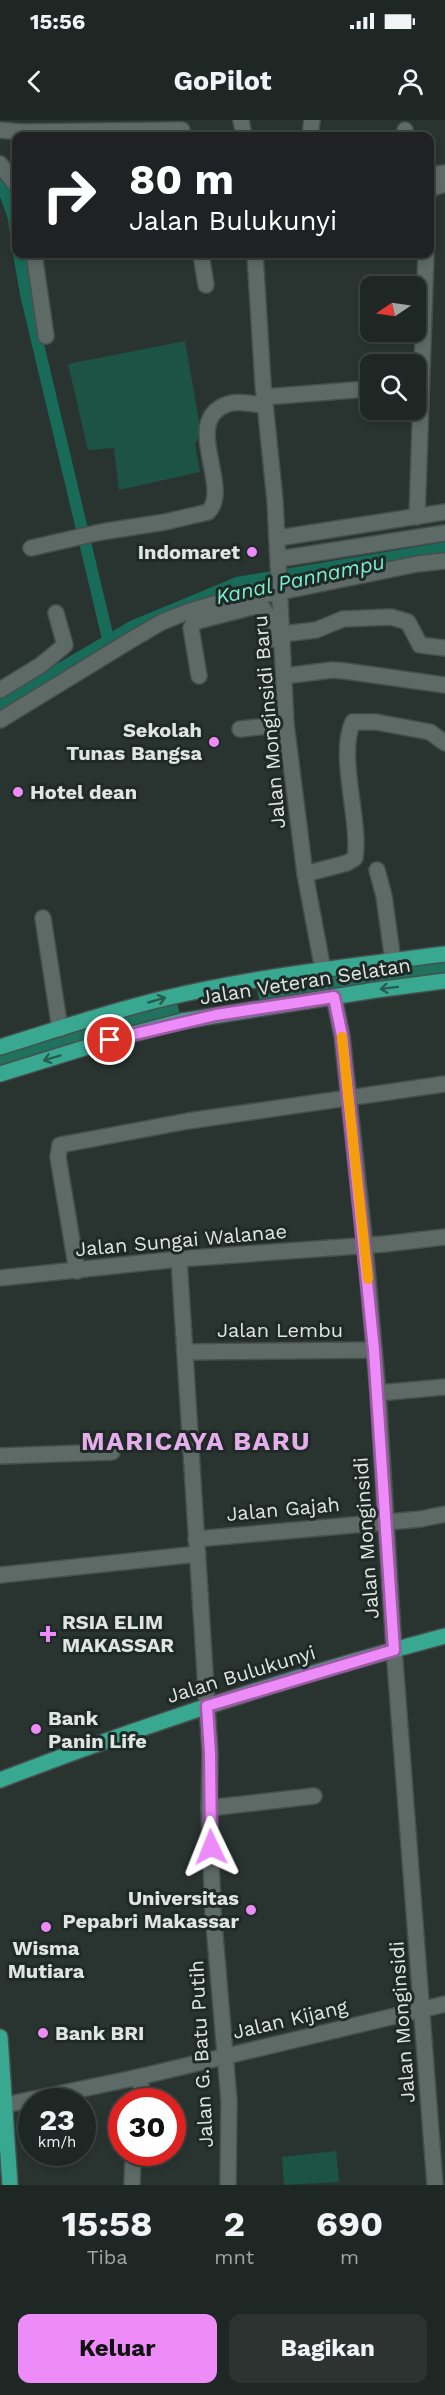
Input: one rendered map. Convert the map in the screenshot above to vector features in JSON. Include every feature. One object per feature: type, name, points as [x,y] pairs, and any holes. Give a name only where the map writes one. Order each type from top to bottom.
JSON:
[{"type":"main road","name":"Jalan Veteran Selatan","points":[[0,1047],[164,998],[211,988],[445,954]]},
{"type":"main road","name":"Jalan Veteran Selatan","points":[[0,1074],[110,1040],[216,1015],[445,981]]},
{"type":"main road","points":[[211,988],[216,1015]]},
{"type":"main road","name":"Jalan Bulukunyi","points":[[0,1780],[111,1737],[207,1706],[445,1636]]},
{"type":"main road","points":[[0,2037],[10,2185]]},
{"type":"street","points":[[33,132],[69,126],[100,132]]},
{"type":"street","points":[[139,132],[183,129]]},
{"type":"street","points":[[0,164],[12,180]]},
{"type":"street","points":[[35,258],[46,336]]},
{"type":"street","points":[[202,258],[206,285]]},
{"type":"street","name":"Jalan Monginsidi Baru","points":[[255,258],[264,395],[278,538],[280,591],[287,635],[284,676],[286,724],[305,874],[323,970]]},
{"type":"street","points":[[417,517],[426,258]]},
{"type":"street","points":[[31,548],[100,532],[204,514],[210,510],[216,496],[207,443],[209,421],[220,408],[229,403],[264,395],[360,389]]},
{"type":"street","points":[[229,403],[264,395]]},
{"type":"street","points":[[278,538],[445,513]]},
{"type":"street","points":[[279,561],[445,534]]},
{"type":"street","points":[[0,720],[162,622],[221,602],[417,564],[445,561]]},
{"type":"street","points":[[199,676],[191,628],[194,622],[252,607],[262,607],[267,615],[272,639],[316,630],[343,619],[391,617],[408,622],[420,645],[445,648]]},
{"type":"street","points":[[0,690],[41,665],[65,645],[56,613]]},
{"type":"street","points":[[284,676],[332,670],[445,686]]},
{"type":"street","points":[[305,874],[347,863],[355,858],[349,763],[350,733],[353,722],[376,722],[430,732],[445,743]]},
{"type":"street","points":[[240,729],[286,724]]},
{"type":"street","points":[[377,870],[384,896],[393,961]]},
{"type":"street","points":[[43,918],[60,1029]]},
{"type":"street","name":"Jalan Monginsidi","points":[[334,997],[342,1036],[365,1246],[378,1393],[394,1650],[421,2010],[438,2177]]},
{"type":"street","points":[[77,1271],[58,1156],[60,1145],[178,1122],[445,1084]]},
{"type":"street","name":"Jalan Sungai Walanae","points":[[0,1278],[179,1259],[445,1238]]},
{"type":"street","name":"Jalan G. Batu Putih","points":[[179,1259],[210,1753],[209,1808],[213,1912],[229,2101],[228,2185]]},
{"type":"street","name":"Jalan Lembu","points":[[185,1352],[374,1350]]},
{"type":"street","points":[[378,1393],[445,1387]]},
{"type":"street","points":[[0,1456],[112,1452]]},
{"type":"street","name":"Jalan Gajah","points":[[0,1575],[197,1546],[445,1514]]},
{"type":"street","points":[[209,1808],[314,1796]]},
{"type":"street","name":"Jalan Kijang","points":[[5,2105],[139,2077],[445,2004]]},
{"type":"street","points":[[139,2077],[141,2088]]},
{"type":"street","points":[[132,2185],[133,2166]]},
{"type":"shaded area","points":[[185,341],[201,433],[195,444],[200,472],[119,490],[114,448],[88,450],[68,364]]},
{"type":"shaded area","points":[[445,958],[445,978],[261,1006],[256,986]]},
{"type":"shaded area","points":[[177,1002],[181,1019],[0,1071],[0,1052],[103,1020]]},
{"type":"shaded area","points":[[336,2151],[339,2182],[284,2185],[282,2157]]},
{"type":"water","name":"Kanal Pannampu","points":[[445,542],[445,560],[223,599],[0,713],[0,697],[130,621],[236,577]]},
{"type":"waterway","points":[[0,179],[12,212]]},
{"type":"waterway","points":[[20,258],[26,294],[109,643]]},
{"type":"slow traffic","points":[[342,1037],[368,1279]]},
{"type":"place","name":"Indomaret","points":[[252,552]]},
{"type":"place","name":"Sekolah Tunas Bangsa","points":[[214,742]]},
{"type":"place","name":"Hotel dean","points":[[18,792]]},
{"type":"place","name":"RSIA ELIM MAKASSAR","points":[[48,1634]]},
{"type":"place","name":"Bank Panin Life","points":[[36,1729]]},
{"type":"place","name":"Universitas Pepabri Makassar","points":[[251,1910]]},
{"type":"place","name":"Wisma Mutiara","points":[[46,1927]]},
{"type":"place","name":"Bank BRI","points":[[43,2033]]},
{"type":"district","name":"MARICAYA BARU","points":[[196,1441]]},
{"type":"route","points":[[110,1040],[182,1021],[334,997],[342,1036],[374,1350],[386,1499],[394,1650],[207,1706],[211,1847]]}]
